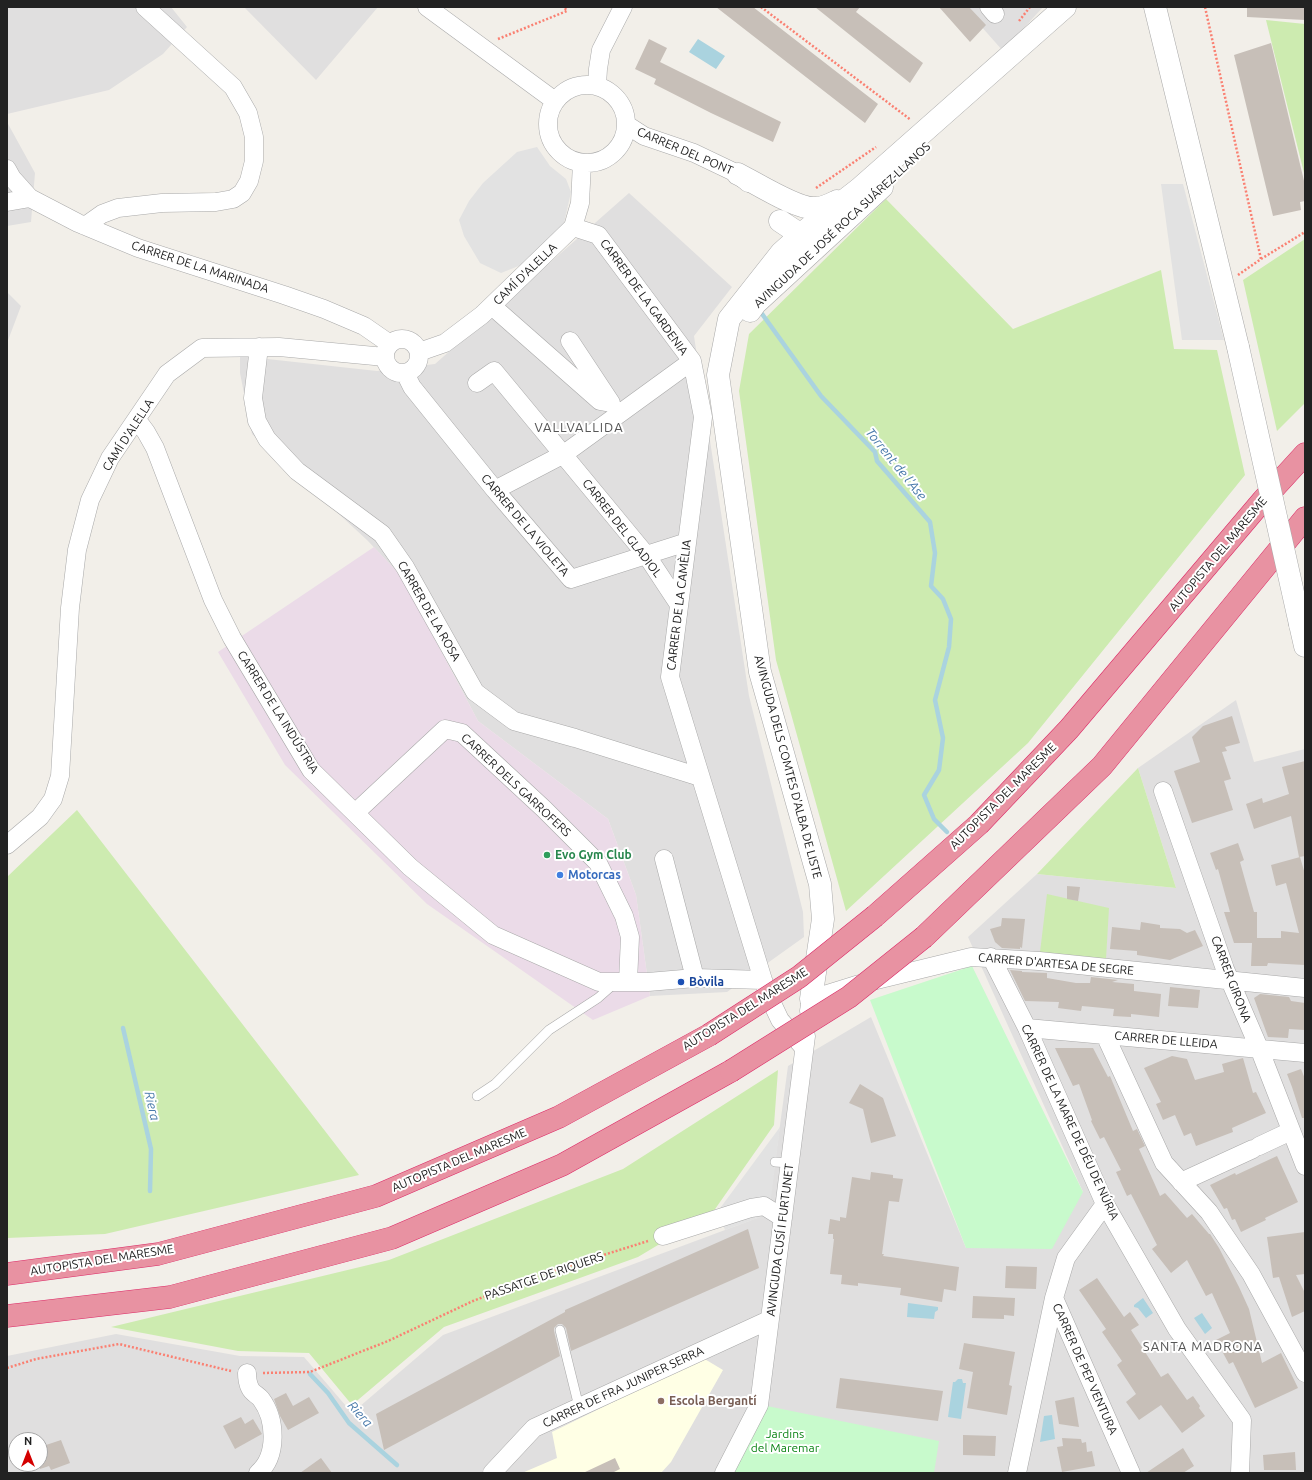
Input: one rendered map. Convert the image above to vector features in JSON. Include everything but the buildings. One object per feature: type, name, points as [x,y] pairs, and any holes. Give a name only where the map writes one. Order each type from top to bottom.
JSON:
[{"type":"highway","name":"AUTOPISTA DEL MARESME","points":[[7,1274],[158,1254],[376,1196],[559,1117],[709,1035],[799,977],[875,916],[979,824],[1069,729],[1263,500],[1305,454]]},
{"type":"highway","points":[[7,1316],[170,1297],[392,1238],[562,1165],[731,1071],[849,997],[924,937],[1102,766],[1305,518]]},
{"type":"street","points":[[85,226],[102,214],[118,208],[162,203],[216,202],[233,199],[242,193],[249,181],[254,161],[254,137],[248,113],[233,87],[145,7]]},
{"type":"street","points":[[427,7],[555,101]]},
{"type":"street","points":[[597,85],[601,50],[623,7]]},
{"type":"street","name":"AVINGUDA DE JOSÉ ROCA SUÁREZ-LLANOS","points":[[723,345],[729,319],[781,253],[859,189],[1065,7]]},
{"type":"street","name":"AVINGUDA DE JOSÉ ROCA SUÁREZ-LLANOS","points":[[723,345],[755,304],[1077,7]]},
{"type":"street","points":[[1155,7],[1238,347],[1305,646]]},
{"type":"street","points":[[585,84],[597,85],[609,90],[619,100],[625,112],[627,125],[625,137],[620,147],[612,155],[602,161],[582,163],[566,157],[556,149],[550,138],[548,125],[549,113],[555,101],[563,93],[573,87],[585,84]]},
{"type":"street","name":"CARRER DEL PONT","points":[[627,125],[644,136],[694,153],[738,174],[759,194]]},
{"type":"street","name":"CAMÍ D'ALELLA","points":[[419,352],[445,343],[492,306],[573,227],[580,203],[582,163]]},
{"type":"street","points":[[7,169],[12,178],[30,198]]},
{"type":"street","points":[[780,221],[795,231],[808,231],[814,234],[825,229],[888,173],[902,170]]},
{"type":"street","points":[[738,174],[796,204],[813,208],[825,207],[859,189]]},
{"type":"street","points":[[759,194],[770,203],[780,221],[781,253]]},
{"type":"street","points":[[7,202],[30,198]]},
{"type":"street","name":"CARRER DE LA MARINADA","points":[[30,198],[85,226],[138,248],[284,295],[324,309],[364,326],[388,351]]},
{"type":"street","points":[[755,304],[781,269],[807,244],[811,236],[808,231],[808,218],[796,204]]},
{"type":"street","name":"CARRER DE LA GARDENIA","points":[[573,227],[598,235],[692,361]]},
{"type":"street","points":[[492,306],[600,402],[615,408]]},
{"type":"street","points":[[401,339],[407,340],[416,346],[419,352],[420,356],[417,365],[410,372],[405,373],[393,371],[388,365],[388,351],[401,339]]},
{"type":"street","points":[[570,342],[615,408]]},
{"type":"street","name":"AVINGUDA DELS COMTES D'ALBA DE LISTE","points":[[723,345],[718,375],[719,389],[760,672],[820,884],[823,919],[811,999]]},
{"type":"street","name":"CARRER DE LA ROSA","points":[[259,347],[253,398],[257,421],[267,439],[297,471],[382,534],[405,567],[475,692],[514,721],[576,738],[700,776]]},
{"type":"street","name":"CAMÍ D'ALELLA","points":[[7,845],[40,818],[53,799],[60,776],[70,608],[77,550],[90,500],[110,458],[167,374],[202,348],[279,347],[388,351]]},
{"type":"street","points":[[562,369],[582,359]]},
{"type":"street","points":[[495,490],[564,454],[615,408],[692,361]]},
{"type":"street","name":"CARRER DE LA CAMÈLIA","points":[[692,361],[703,417],[678,603],[670,677],[763,980],[780,1020],[804,1048]]},
{"type":"street","points":[[477,383],[494,371],[564,454]]},
{"type":"street","name":"CARRER DE LA VIOLETA","points":[[405,373],[412,387],[495,490],[571,579],[687,542]]},
{"type":"street","name":"CARRER DE LA INDÚSTRIA","points":[[137,420],[155,448],[213,600],[232,638],[311,770],[410,867],[493,935],[599,982],[648,982],[695,978],[763,980]]},
{"type":"street","name":"CARRER DEL GLADIOL","points":[[564,454],[647,556],[678,603]]},
{"type":"street","name":"CARRER DELS GARROFERS","points":[[355,813],[445,729],[462,733],[598,863],[624,916],[630,937],[622,982]]},
{"type":"street","name":"CARRER GIRONA","points":[[1163,791],[1230,980],[1305,1166]]},
{"type":"street","points":[[664,859],[695,978]]},
{"type":"street","name":"CARRER D'ARTESA DE SEGRE","points":[[811,999],[856,985],[971,957],[1039,961],[1305,988]]},
{"type":"street","name":"CARRER DE LA MARE DE DÉU DE NÚRIA","points":[[991,958],[1027,1028],[1105,1204],[1177,1329],[1242,1420],[1240,1473]]},
{"type":"street","name":"AVINGUDA CUSÍ I FURTUNET","points":[[724,1473],[759,1405],[783,1218],[783,1162],[804,1048],[811,999]]},
{"type":"street","name":"CARRER DE LLEIDA","points":[[1027,1028],[1305,1053]]},
{"type":"street","points":[[1105,1035],[1164,1163],[1209,1212],[1251,1274],[1305,1373]]},
{"type":"street","points":[[1181,1182],[1291,1131]]},
{"type":"street","name":"CARRER DE PEP VENTURA","points":[[1105,1204],[1066,1258],[1054,1298],[1131,1473]]},
{"type":"street","points":[[663,1236],[751,1208],[764,1206],[783,1218]]},
{"type":"street","points":[[1017,1473],[1054,1298]]},
{"type":"street","name":"CARRER DE FRA JUNIPER SERRA","points":[[492,1473],[534,1428],[769,1320]]},
{"type":"street","points":[[247,1373],[250,1388],[261,1400],[268,1415],[273,1438],[271,1451],[259,1472]]},
{"type":"lane","points":[[477,1096],[495,1084],[549,1030],[622,982]]},
{"type":"lane","points":[[560,1330],[579,1407]]},
{"type":"path","points":[[483,48],[492,41],[567,11],[564,7]]},
{"type":"path","points":[[761,7],[912,122],[917,118]]},
{"type":"path","points":[[1017,23],[1030,7]]},
{"type":"path","points":[[1205,7],[1261,259]]},
{"type":"path","points":[[812,189],[819,187],[881,144]]},
{"type":"path","points":[[1222,283],[1305,232]]},
{"type":"path","name":"PASSATGE DE RIQUERS","points":[[247,1373],[310,1372],[388,1340],[473,1301],[543,1274],[663,1236]]},
{"type":"path","points":[[7,1368],[36,1359],[119,1344],[240,1374],[247,1373]]},
{"type":"shaded area","points":[[7,7],[171,7],[187,27],[163,54],[109,90],[7,114]]},
{"type":"shaded area","points":[[244,7],[378,7],[316,80]]},
{"type":"shaded area","points":[[964,7],[1043,7],[1003,51]]},
{"type":"shaded area","points":[[7,122],[35,173],[31,222],[7,226]]},
{"type":"shaded area","points":[[537,147],[550,166],[566,179],[571,192],[564,223],[547,244],[521,265],[501,273],[480,263],[464,236],[459,220],[469,201],[483,183],[517,152]]},
{"type":"shaded area","points":[[1161,184],[1183,184],[1224,340],[1182,340]]},
{"type":"shaded area","points":[[629,193],[732,287],[694,336],[749,696],[803,912],[804,937],[727,992],[650,996],[636,895],[608,819],[478,721],[402,577],[367,540],[252,434],[240,373],[240,356],[377,371],[435,364]]},
{"type":"shaded area","points":[[7,292],[21,306],[7,343]]},
{"type":"shaded area","points":[[374,547],[402,577],[478,721],[608,819],[636,895],[650,996],[593,1020],[427,904],[285,765],[218,652]]},
{"type":"shaded area","points":[[1236,700],[1254,762],[1305,749],[1305,1473],[7,1473],[7,1356],[116,1334],[240,1356],[304,1357],[352,1413],[443,1335],[768,1214],[788,1066],[871,1017],[966,1248],[1083,1192],[968,937],[1037,874],[1176,888],[1138,768]]},
{"type":"shaded area","points":[[780,1127],[769,1214],[725,1230],[718,1211]]},
{"type":"shaded area","name":"Escola Bergantí","points":[[703,1358],[723,1370],[671,1462],[661,1473],[522,1473],[557,1458],[552,1432]]},
{"type":"green space","points":[[1266,20],[1305,24],[1305,177]]},
{"type":"green space","points":[[886,199],[1013,329],[1161,270],[1174,349],[1217,350],[1245,475],[1028,743],[846,911],[776,660],[739,391],[749,334]]},
{"type":"green space","points":[[1305,239],[1305,403],[1277,431],[1243,280]]},
{"type":"green space","points":[[1138,768],[1176,888],[1037,874]]},
{"type":"green space","points":[[77,810],[359,1175],[105,1234],[7,1238],[7,877]]},
{"type":"green space","points":[[1047,894],[1109,908],[1106,959],[1040,952]]},
{"type":"green space","points":[[972,966],[1083,1192],[1052,1249],[966,1248],[870,1000]]},
{"type":"green space","points":[[778,1070],[774,1125],[713,1212],[638,1257],[444,1327],[352,1405],[309,1353],[238,1351],[111,1327],[389,1260],[623,1169]]},
{"type":"green space","name":"Jardins del Maremar","points":[[767,1406],[939,1441],[934,1473],[734,1473]]},
{"type":"water","points":[[698,39],[725,56],[716,69],[689,52]]},
{"type":"water","points":[[1143,1298],[1153,1313],[1146,1318],[1138,1308],[1134,1307],[1134,1305]]},
{"type":"water","points":[[908,1303],[938,1307],[938,1310],[935,1312],[934,1319],[907,1317]]},
{"type":"water","points":[[1202,1313],[1212,1328],[1205,1334],[1194,1318]]},
{"type":"water","points":[[958,1379],[962,1379],[963,1383],[966,1383],[961,1419],[948,1417],[953,1382]]},
{"type":"water","points":[[1052,1415],[1055,1439],[1040,1442],[1044,1416]]},
{"type":"waterway","name":"Torrent de l'Ase","points":[[760,311],[821,396],[875,452],[877,461],[930,522],[935,553],[931,586],[943,599],[951,619],[949,647],[935,700],[943,738],[939,770],[924,795],[934,819],[947,832]]},
{"type":"waterway","name":"Riera","points":[[123,1028],[151,1149],[150,1191]]},
{"type":"waterway","name":"Riera","points":[[310,1374],[328,1393],[349,1423],[397,1465]]},
{"type":"place","name":"Evo Gym Club","points":[[547,855]]},
{"type":"place","name":"Motorcas","points":[[560,875]]},
{"type":"place","name":"Bòvila","points":[[681,982]]},
{"type":"place","name":"Escola Bergantí","points":[[661,1401]]},
{"type":"district","name":"VALLVALLIDA","points":[[579,428]]},
{"type":"district","name":"SANTA MADRONA","points":[[1203,1347]]}]
